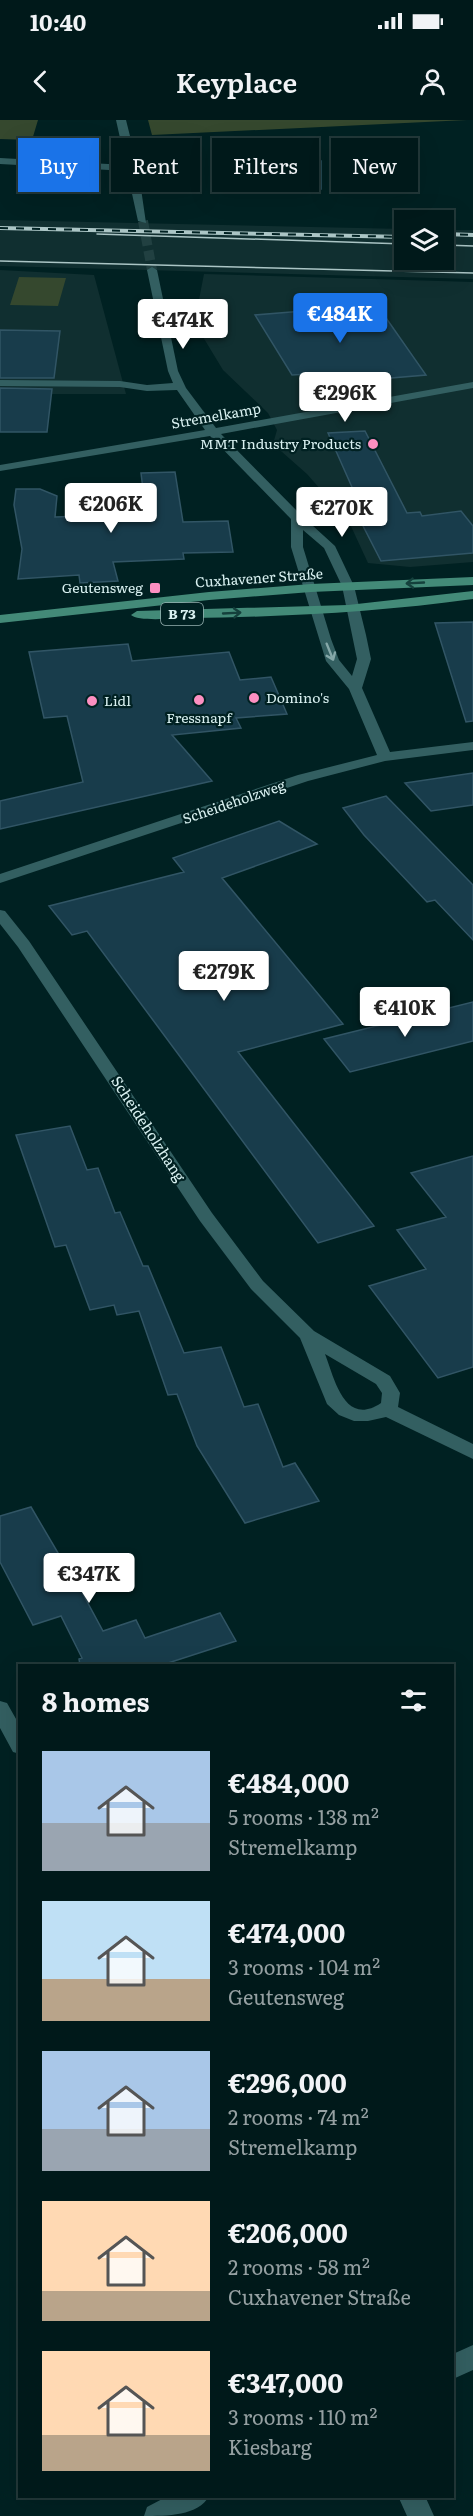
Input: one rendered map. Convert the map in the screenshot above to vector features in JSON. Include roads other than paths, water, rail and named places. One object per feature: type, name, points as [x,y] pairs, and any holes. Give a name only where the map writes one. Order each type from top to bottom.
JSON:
[{"type":"main road","name":"Cuxhavener Straße","points":[[0,619],[209,596],[311,588],[473,581]]},
{"type":"main road","name":"Cuxhavener Straße","points":[[47,615],[213,614],[425,602],[473,595]]},
{"type":"street","points":[[121,120],[129,138]]},
{"type":"street","points":[[0,161],[111,168]]},
{"type":"street","points":[[138,192],[143,221]]},
{"type":"street","points":[[152,270],[173,371],[180,386],[213,432],[297,518],[329,546],[348,586],[364,659],[355,688]]},
{"type":"street","points":[[0,383],[120,384],[147,388],[180,386]]},
{"type":"street","name":"Stremelkamp","points":[[0,468],[473,385]]},
{"type":"street","points":[[297,518],[297,547],[333,661],[355,688],[385,758]]},
{"type":"street","name":"Scheideholzweg","points":[[0,879],[303,778],[385,758],[473,746]]},
{"type":"street","name":"Scheideholzhang","points":[[0,914],[24,944],[212,1226],[257,1285],[308,1335],[383,1380],[390,1393],[390,1405],[386,1409],[366,1415],[347,1413],[339,1408],[327,1389],[308,1335]]},
{"type":"street","points":[[386,1409],[473,1452]]},
{"type":"street","points":[[0,1709],[18,1742]]},
{"type":"street","points":[[454,2366],[473,2357]]},
{"type":"street","points":[[157,2516],[192,2498]]},
{"type":"street","points":[[412,2498],[421,2516]]},
{"type":"tunnel","points":[[143,221],[152,270]]},
{"type":"tram line","points":[[97,234],[394,244]]},
{"type":"tram line","points":[[454,245],[473,246]]},
{"type":"tram line","points":[[0,261],[473,273]]},
{"type":"railway","points":[[0,228],[394,237]]},
{"type":"railway","points":[[454,234],[473,235]]},
{"type":"place","name":"MMT Industry Products","points":[[373,444]]},
{"type":"place","name":"Geutensweg","points":[[155,588]]},
{"type":"place","name":"Domino's","points":[[254,698]]},
{"type":"place","name":"Fressnapf","points":[[199,700]]},
{"type":"place","name":"Lidl","points":[[92,701]]}]
